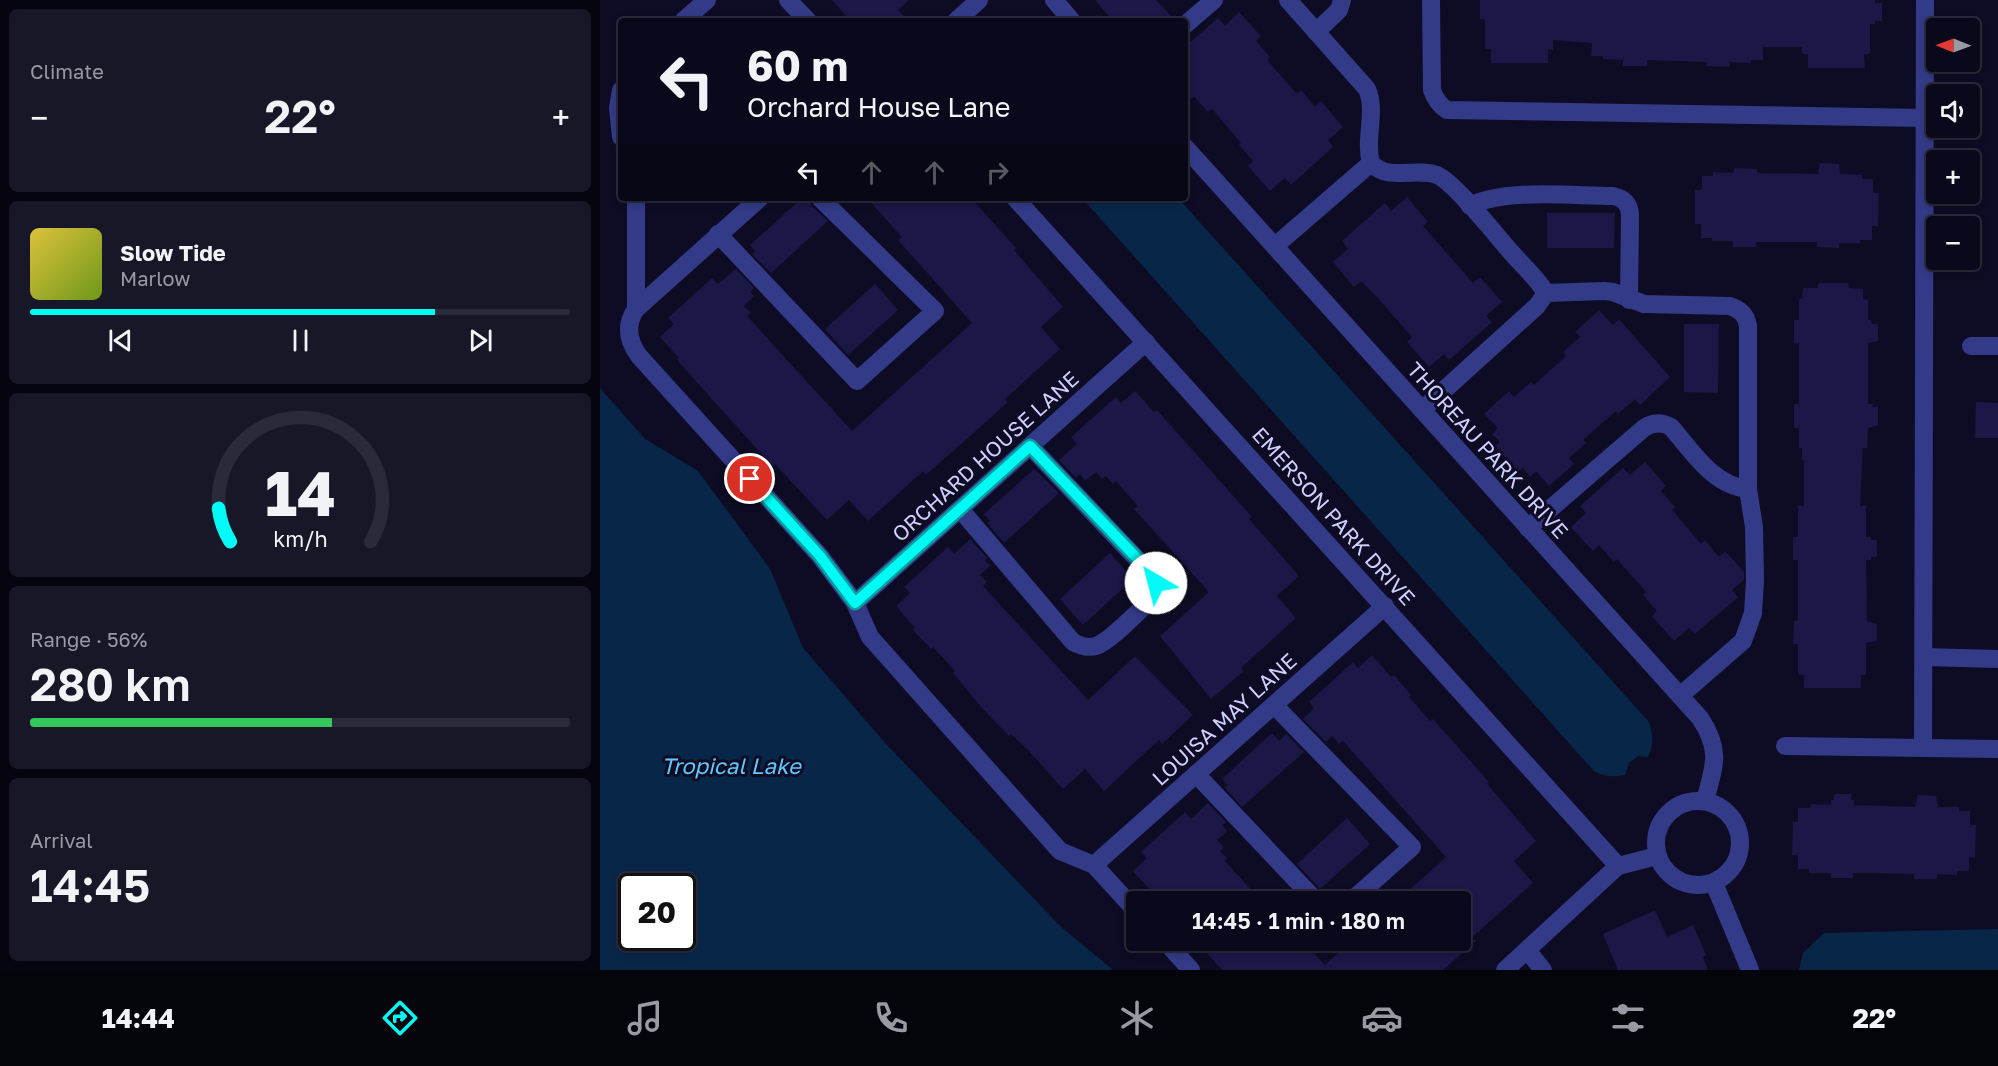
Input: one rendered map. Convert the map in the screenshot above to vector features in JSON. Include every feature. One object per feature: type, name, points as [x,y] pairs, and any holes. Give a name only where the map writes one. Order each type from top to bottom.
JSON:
[{"type":"street","points":[[686,18],[707,0]]},
{"type":"street","points":[[789,0],[805,18]]},
{"type":"street","points":[[959,18],[979,0]]},
{"type":"street","points":[[1054,0],[1069,18]]},
{"type":"street","points":[[1188,23],[1214,0]]},
{"type":"street","points":[[1287,0],[1362,83],[1370,95],[1371,163],[1376,168],[1389,173],[1436,175],[1448,183],[1546,293]]},
{"type":"street","points":[[1316,33],[1340,10],[1342,0]]},
{"type":"street","points":[[1431,0],[1432,90],[1440,106],[1448,110],[1925,118]]},
{"type":"street","points":[[1923,748],[1925,0]]},
{"type":"street","name":"THOREAU PARK DRIVE","points":[[1188,150],[1681,695],[1705,726],[1714,747],[1713,771],[1705,801]]},
{"type":"street","points":[[1275,246],[1371,163]]},
{"type":"street","points":[[1470,206],[1489,198],[1510,195],[1612,196],[1622,199],[1627,203],[1630,214],[1629,300]]},
{"type":"street","points":[[636,201],[636,309]]},
{"type":"street","points":[[756,201],[636,309],[629,328],[629,336],[635,350],[820,556],[855,603],[870,637],[1060,851],[1094,865],[1126,900]]},
{"type":"street","points":[[718,234],[857,381],[935,311],[823,201]]},
{"type":"street","name":"EMERSON PARK DRIVE","points":[[1018,201],[1618,866]]},
{"type":"street","points":[[1546,293],[1604,291],[1652,305],[1730,306],[1743,314],[1748,326],[1748,489],[1754,527],[1753,614],[1743,641],[1681,695]]},
{"type":"street","points":[[1422,411],[1537,306],[1546,293]]},
{"type":"street","name":"ORCHARD HOUSE LANE","points":[[855,603],[1146,342]]},
{"type":"street","points":[[1971,346],[1998,346]]},
{"type":"street","points":[[1528,528],[1644,428],[1655,423],[1671,427],[1719,480],[1737,488],[1748,489]]},
{"type":"street","points":[[960,509],[1073,642],[1091,647],[1112,635],[1152,599],[1156,589],[1155,578],[1030,446]]},
{"type":"street","name":"LOUISA MAY LANE","points":[[1094,865],[1384,606]]},
{"type":"street","points":[[1924,657],[1998,659]]},
{"type":"street","points":[[1274,705],[1412,847],[1362,891]]},
{"type":"street","points":[[1785,746],[1998,749]]},
{"type":"street","points":[[1196,774],[1307,891]]},
{"type":"street","points":[[1705,801],[1727,812],[1735,822],[1741,845],[1733,868],[1724,877],[1714,883],[1691,886],[1680,882],[1662,867],[1657,856],[1657,831],[1662,820],[1670,811],[1681,804],[1705,801]]},
{"type":"street","points":[[1505,970],[1618,866],[1657,856]]},
{"type":"street","points":[[1714,883],[1750,970]]},
{"type":"street","points":[[1527,950],[1543,970]]},
{"type":"street","points":[[1174,951],[1191,970]]},
{"type":"water","points":[[1085,201],[1181,201],[1649,722],[1652,739],[1648,757],[1638,756],[1629,763],[1625,775],[1609,776],[1594,771]]},
{"type":"water","name":"Tropical Lake","points":[[600,388],[645,439],[698,471],[770,569],[803,648],[886,744],[1060,926],[1113,970],[600,970]]},
{"type":"water","points":[[1998,929],[1998,970],[1799,970],[1803,953],[1824,933]]},
{"type":"building","points":[[832,0],[909,0],[898,10],[905,18],[848,18]]},
{"type":"building","points":[[1095,0],[1156,0],[1173,18],[1110,18]]},
{"type":"building","points":[[1480,0],[1875,0],[1875,3],[1882,3],[1882,21],[1870,24],[1870,54],[1864,54],[1865,68],[1808,68],[1808,54],[1802,54],[1802,47],[1763,47],[1763,60],[1751,60],[1751,63],[1730,62],[1730,67],[1707,66],[1707,62],[1647,60],[1647,66],[1623,66],[1623,60],[1591,56],[1592,43],[1553,40],[1553,50],[1548,49],[1548,63],[1491,63],[1491,49],[1485,49],[1485,19],[1480,19]]},
{"type":"building","points":[[1239,12],[1261,36],[1256,41],[1270,57],[1267,60],[1297,94],[1301,90],[1315,107],[1321,101],[1343,127],[1328,140],[1333,147],[1291,185],[1285,178],[1270,191],[1248,166],[1253,161],[1239,145],[1241,143],[1212,109],[1208,112],[1194,96],[1188,101],[1188,44],[1218,18],[1225,26]]},
{"type":"building","points":[[1820,163],[1839,164],[1840,174],[1862,175],[1862,179],[1873,179],[1873,193],[1879,193],[1878,226],[1872,226],[1872,240],[1860,240],[1860,243],[1839,243],[1839,248],[1817,247],[1817,242],[1756,242],[1756,247],[1733,247],[1733,241],[1712,241],[1712,238],[1701,238],[1701,224],[1695,224],[1695,190],[1702,190],[1702,176],[1713,176],[1713,172],[1734,173],[1734,168],[1757,169],[1757,173],[1818,174]]},
{"type":"building","points":[[1407,197],[1428,222],[1423,226],[1473,283],[1480,277],[1502,302],[1486,316],[1492,322],[1449,360],[1444,354],[1429,367],[1407,342],[1412,337],[1376,296],[1361,281],[1354,287],[1333,262],[1348,249],[1342,241],[1385,203],[1391,211]]},
{"type":"building","points":[[799,201],[810,201],[812,206],[828,221],[771,273],[752,254],[755,251],[750,245]]},
{"type":"building","points":[[870,201],[974,201],[1016,248],[1014,250],[1063,307],[1041,327],[1060,349],[1005,399],[1008,402],[979,428],[926,475],[923,471],[868,521],[849,500],[827,520],[775,464],[773,467],[677,360],[679,358],[660,337],[674,324],[668,318],[712,278],[718,284],[736,269],[754,288],[750,292],[754,296],[744,306],[751,313],[747,316],[852,431],[972,323],[898,240],[902,237]]},
{"type":"building","points":[[1547,213],[1615,213],[1614,248],[1547,248]]},
{"type":"building","points":[[1818,283],[1848,283],[1849,288],[1863,289],[1863,299],[1868,300],[1868,320],[1871,320],[1872,324],[1878,324],[1878,341],[1868,343],[1868,404],[1878,407],[1878,425],[1868,428],[1867,448],[1863,448],[1860,506],[1866,506],[1866,537],[1877,540],[1877,557],[1866,560],[1867,621],[1877,624],[1877,641],[1866,643],[1866,675],[1861,675],[1861,688],[1804,688],[1804,675],[1798,674],[1798,644],[1793,644],[1794,621],[1798,621],[1798,560],[1793,560],[1793,537],[1798,537],[1798,506],[1804,506],[1804,460],[1802,460],[1802,448],[1799,448],[1799,428],[1794,428],[1794,404],[1799,404],[1799,343],[1794,344],[1794,320],[1799,320],[1799,299],[1802,299],[1803,288],[1818,288]]},
{"type":"building","points":[[875,284],[898,310],[848,355],[825,329]]},
{"type":"building","points":[[1599,310],[1613,325],[1619,319],[1670,377],[1640,405],[1635,399],[1618,414],[1616,411],[1583,440],[1586,443],[1569,458],[1574,464],[1549,486],[1536,471],[1530,477],[1523,468],[1518,472],[1495,446],[1500,442],[1492,434],[1498,428],[1484,414],[1509,391],[1514,397],[1531,382],[1534,385],[1566,356],[1563,352],[1580,337],[1575,332]]},
{"type":"building","points":[[1684,324],[1719,324],[1718,393],[1684,392]]},
{"type":"building","points":[[1135,391],[1154,412],[1157,410],[1252,517],[1249,519],[1299,576],[1277,596],[1296,618],[1241,668],[1244,671],[1211,699],[1160,636],[1209,592],[1134,509],[1138,506],[1116,481],[1113,484],[1106,476],[1102,479],[1096,472],[1085,481],[1080,474],[1076,478],[1059,460],[1077,444],[1071,437],[1116,397],[1121,403]]},
{"type":"building","points":[[1976,402],[1998,403],[1998,438],[1975,438]]},
{"type":"building","points":[[1645,462],[1666,486],[1661,491],[1675,507],[1672,510],[1701,544],[1705,540],[1719,557],[1725,551],[1744,572],[1744,580],[1732,590],[1738,597],[1695,634],[1689,628],[1674,641],[1652,616],[1657,611],[1643,595],[1646,592],[1617,559],[1614,562],[1599,545],[1593,551],[1571,527],[1586,513],[1580,506],[1623,468],[1630,475]]},
{"type":"building","points":[[1034,469],[1059,493],[1004,543],[987,523],[990,521],[984,514]]},
{"type":"building","points":[[970,539],[987,558],[985,560],[990,566],[980,575],[987,582],[983,586],[1088,700],[1135,656],[1193,715],[1162,744],[1159,740],[1104,791],[1085,769],[1063,789],[1028,750],[1011,734],[1009,736],[982,708],[953,673],[955,671],[933,647],[931,649],[913,630],[915,628],[896,606],[910,593],[904,587],[948,547],[954,554]]},
{"type":"building","points":[[1110,553],[1133,579],[1083,625],[1060,599]]},
{"type":"building","points":[[1372,655],[1391,677],[1394,675],[1411,695],[1409,697],[1430,721],[1433,719],[1489,782],[1487,784],[1536,841],[1514,861],[1533,883],[1471,938],[1471,891],[1408,891],[1446,857],[1343,741],[1339,744],[1332,736],[1326,742],[1303,719],[1314,708],[1309,702],[1353,662],[1358,668]]},
{"type":"building","points":[[1272,733],[1279,741],[1286,734],[1304,752],[1242,807],[1225,788],[1228,785],[1222,779]]},
{"type":"building","points":[[1834,794],[1852,794],[1851,800],[1854,800],[1854,805],[1915,807],[1918,795],[1936,796],[1938,807],[1959,807],[1959,811],[1970,811],[1970,825],[1976,825],[1975,858],[1969,857],[1969,871],[1957,871],[1957,875],[1937,874],[1937,879],[1914,879],[1914,874],[1873,873],[1853,873],[1853,878],[1831,878],[1831,873],[1809,873],[1809,869],[1798,869],[1798,855],[1792,855],[1793,822],[1798,822],[1798,808],[1810,808],[1811,804],[1831,805]]},
{"type":"building","points":[[1208,803],[1226,822],[1222,825],[1227,831],[1217,840],[1224,847],[1220,851],[1227,858],[1225,861],[1252,891],[1151,891],[1133,871],[1147,858],[1141,852],[1185,812],[1191,819]]},
{"type":"building","points":[[1347,818],[1370,844],[1320,889],[1297,864]]},
{"type":"building","points":[[1655,910],[1667,937],[1693,925],[1706,955],[1703,957],[1708,970],[1618,970],[1603,934]]},
{"type":"building","points":[[1205,951],[1312,951],[1325,965],[1340,951],[1465,951],[1443,970],[1222,970]]},
{"type":"route","points":[[750,479],[820,556],[855,603],[1030,446],[1152,574],[1156,583]]}]
